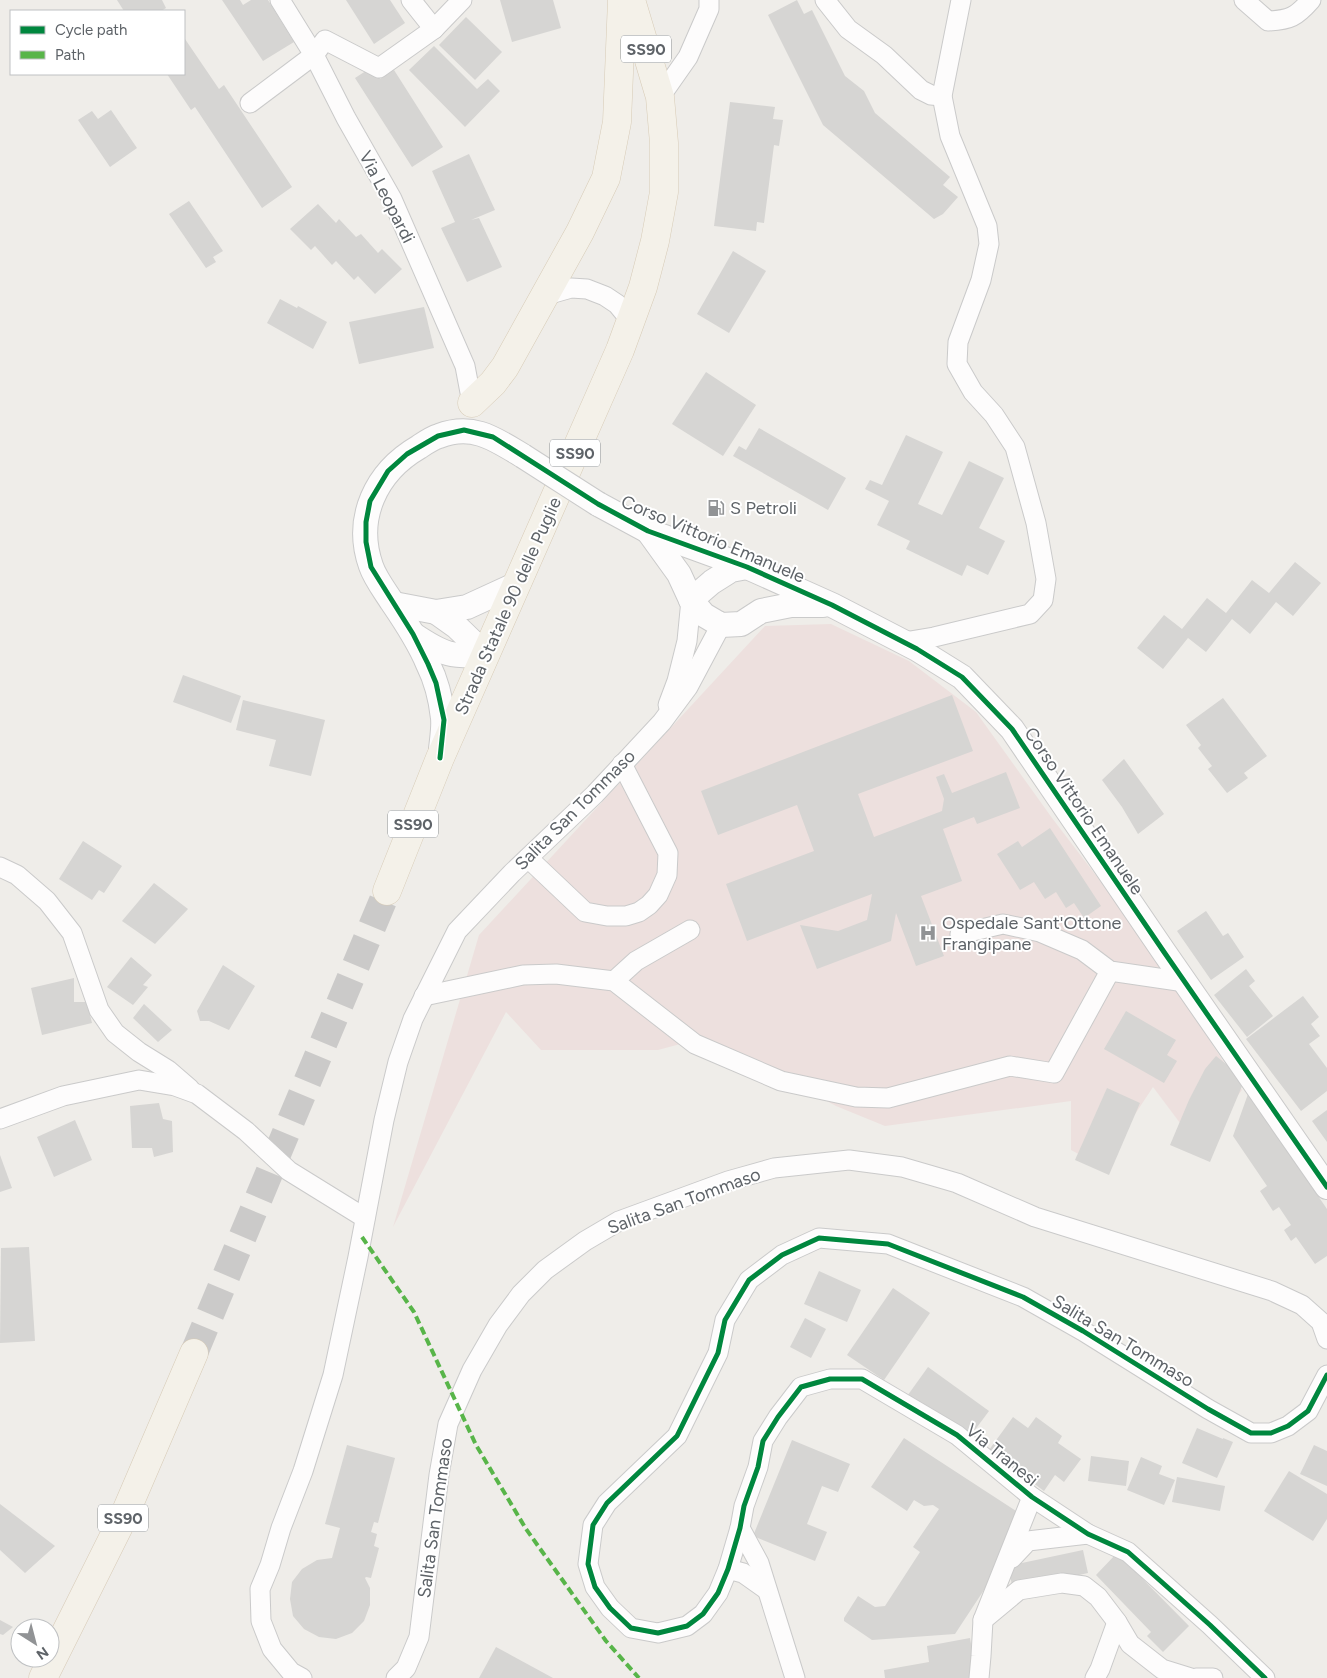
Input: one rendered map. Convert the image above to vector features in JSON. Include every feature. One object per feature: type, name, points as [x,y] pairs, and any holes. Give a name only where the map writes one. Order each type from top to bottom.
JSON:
[{"type":"main road","points":[[472,403],[493,383],[505,367],[580,232],[606,178],[617,122],[622,0]]},
{"type":"main road","name":"Strada Statale 90 delle Puglie","points":[[387,891],[440,758],[620,350],[643,287],[655,241],[664,192],[664,143],[660,97],[631,0]]},
{"type":"main road","name":"SS90","points":[[43,1678],[124,1516],[194,1353]]},
{"type":"street","name":"Via Leopardi","points":[[280,0],[314,54],[346,118],[392,199],[465,366],[472,403]]},
{"type":"street","points":[[411,0],[434,29]]},
{"type":"street","points":[[250,104],[314,54],[325,40],[379,68],[434,29],[462,0]]},
{"type":"street","points":[[660,97],[688,57],[710,9],[709,0]]},
{"type":"street","points":[[825,0],[848,29],[884,55],[921,90],[931,95],[942,96]]},
{"type":"street","points":[[904,642],[934,637],[1030,614],[1043,600],[1046,579],[1036,523],[1015,447],[994,415],[973,392],[957,364],[958,342],[981,280],[989,244],[987,226],[950,136],[942,96],[961,0]]},
{"type":"street","points":[[1244,0],[1268,21],[1286,20],[1302,10],[1311,0]]},
{"type":"street","points":[[543,296],[571,288],[587,290],[604,296],[617,304],[631,321]]},
{"type":"street","points":[[464,430],[472,403]]},
{"type":"street","name":"Corso Vittorio Emanuele","points":[[440,758],[444,720],[436,683],[413,634],[371,567],[366,542],[366,522],[370,501],[388,471],[407,454],[438,436],[464,430],[493,437],[598,504],[648,531],[747,567],[832,605],[904,642],[962,677],[1012,728],[1327,1187]]},
{"type":"street","name":"Corso Vittorio Emanuele","points":[[648,531],[679,574],[690,600],[704,616],[720,625],[741,624],[761,611],[791,605],[832,605]]},
{"type":"street","name":"Corso Vittorio Emanuele","points":[[690,600],[712,582],[731,570],[747,567]]},
{"type":"street","name":"Corso Vittorio Emanuele","points":[[747,567],[760,590],[761,611]]},
{"type":"street","points":[[394,604],[436,612],[467,607],[517,584]]},
{"type":"street","name":"Salita San Tommaso","points":[[662,722],[677,681],[686,641],[690,600]]},
{"type":"street","points":[[436,612],[457,627],[486,655]]},
{"type":"street","name":"Salita San Tommaso","points":[[302,1678],[290,1672],[272,1649],[261,1621],[260,1590],[270,1565],[280,1528],[303,1471],[333,1376],[384,1120],[398,1062],[413,1019],[457,931],[528,858],[595,794],[662,722],[688,687],[720,625]]},
{"type":"street","name":"Corso Vittorio Emanuele","points":[[413,634],[436,650],[454,655],[486,655]]},
{"type":"street","points":[[528,858],[585,912],[606,916],[626,916],[639,912],[649,905],[658,895],[666,876],[668,853],[622,764]]},
{"type":"street","points":[[0,867],[16,874],[47,901],[72,933],[99,1010],[115,1033],[139,1052],[168,1070],[246,1132],[290,1171],[365,1218]]},
{"type":"street","points":[[960,934],[1003,924],[1040,932],[1082,950],[1110,970],[1185,982]]},
{"type":"street","points":[[614,981],[636,961],[690,930]]},
{"type":"street","points":[[424,996],[523,975],[556,974],[614,981],[695,1044],[712,1052],[781,1081],[856,1097],[888,1098],[1010,1066],[1054,1073],[1110,970]]},
{"type":"street","points":[[0,1120],[63,1096],[139,1080],[175,1086],[197,1094]]},
{"type":"street","name":"Salita San Tommaso","points":[[396,1678],[406,1668],[419,1637],[448,1424],[472,1370],[498,1324],[521,1294],[545,1270],[585,1240],[619,1221],[728,1181],[774,1168],[849,1160],[902,1167],[948,1180],[1034,1217],[1272,1292],[1302,1305],[1321,1322],[1327,1339]]},
{"type":"street","name":"Salita San Tommaso","points":[[728,1569],[718,1593],[703,1614],[687,1626],[658,1633],[631,1628],[610,1608],[595,1587],[588,1564],[593,1525],[607,1503],[678,1436],[718,1353],[725,1320],[749,1280],[782,1255],[819,1238],[888,1244],[1023,1297],[1083,1330],[1208,1409],[1251,1433],[1271,1433],[1288,1426],[1308,1411],[1327,1375]]},
{"type":"street","name":"Via Tranesi","points":[[728,1569],[740,1528],[744,1506],[758,1467],[763,1442],[778,1417],[801,1387],[830,1379],[862,1379],[957,1435],[1032,1497],[1088,1534],[1128,1552],[1210,1625],[1265,1678]]},
{"type":"street","points":[[978,1678],[983,1620],[1032,1497]]},
{"type":"street","points":[[740,1528],[759,1563],[795,1678]]},
{"type":"street","points":[[1003,1569],[1028,1541],[1088,1534]]},
{"type":"street","points":[[728,1569],[744,1573],[768,1590]]},
{"type":"street","points":[[983,1620],[1019,1590],[1062,1583],[1084,1586],[1098,1598],[1117,1622],[1130,1644],[1162,1669],[1191,1678]]},
{"type":"street","points":[[1095,1678],[1117,1622]]},
{"type":"street","points":[[1196,1678],[1213,1678]]},
{"type":"shaded area","points":[[831,624],[909,661],[976,712],[1052,818],[1137,929],[1242,1090],[1209,1133],[1183,1127],[1153,1087],[1101,1166],[1071,1150],[1071,1101],[885,1126],[836,1106],[799,1086],[684,1043],[658,1050],[541,1050],[506,1012],[393,1227],[479,935],[765,626]]},
{"type":"building","points":[[117,0],[162,0],[166,8],[163,10],[123,10]]},
{"type":"building","points":[[222,0],[240,0],[243,5],[251,0],[268,0],[294,42],[263,61]]},
{"type":"building","points":[[346,0],[390,0],[405,23],[374,44]]},
{"type":"building","points":[[500,0],[553,0],[561,28],[512,42]]},
{"type":"building","points":[[797,0],[804,14],[812,10],[845,76],[864,91],[875,113],[950,177],[943,185],[958,197],[943,214],[934,219],[823,125],[768,15]]},
{"type":"building","points":[[466,17],[502,52],[475,80],[439,45]]},
{"type":"building","points":[[185,39],[219,89],[224,85],[292,187],[262,208],[195,107],[191,110],[168,75],[185,75]]},
{"type":"building","points":[[434,46],[477,89],[488,79],[500,91],[465,127],[409,70]]},
{"type":"building","points":[[372,67],[380,79],[394,70],[443,147],[412,167],[355,78]]},
{"type":"building","points":[[730,102],[775,107],[773,119],[783,120],[779,146],[774,145],[764,223],[757,222],[756,231],[714,226]]},
{"type":"building","points":[[111,110],[137,148],[110,167],[78,120],[92,111],[98,119]]},
{"type":"building","points":[[469,154],[495,210],[471,220],[479,218],[502,267],[467,282],[441,228],[455,222],[432,171]]},
{"type":"building","points":[[189,201],[223,251],[213,257],[216,262],[206,268],[169,214]]},
{"type":"building","points":[[318,204],[336,223],[339,219],[356,237],[361,234],[378,253],[382,249],[402,269],[375,294],[358,276],[354,280],[336,261],[332,265],[315,246],[311,250],[290,229]]},
{"type":"building","points":[[733,251],[766,271],[729,333],[697,314]]},
{"type":"building","points":[[280,299],[297,308],[298,306],[327,322],[313,349],[267,323]]},
{"type":"building","points":[[424,307],[434,348],[359,364],[349,322]]},
{"type":"building","points":[[706,372],[756,405],[723,456],[672,424]]},
{"type":"building","points":[[759,428],[846,478],[828,510],[733,456],[739,446],[746,450]]},
{"type":"building","points":[[906,435],[943,452],[918,504],[942,515],[969,461],[1004,478],[979,528],[1005,541],[988,575],[967,565],[962,576],[906,549],[910,541],[877,525],[889,501],[865,489],[870,480],[882,485]]},
{"type":"building","points":[[1295,562],[1321,583],[1293,616],[1276,602],[1250,634],[1232,619],[1206,652],[1188,638],[1163,669],[1137,648],[1164,615],[1182,629],[1207,598],[1226,613],[1252,580],[1269,593]]},
{"type":"building","points":[[183,675],[241,696],[231,723],[173,702]]},
{"type":"building","points":[[952,695],[973,751],[858,794],[874,837],[942,811],[944,799],[936,777],[944,774],[952,793],[1006,772],[1020,808],[977,824],[974,817],[943,829],[962,881],[921,896],[944,956],[916,966],[896,913],[891,941],[817,969],[800,925],[838,931],[867,920],[872,894],[747,941],[726,884],[814,851],[797,805],[718,835],[701,791]]},
{"type":"building","points":[[1223,698],[1267,756],[1244,773],[1248,778],[1227,793],[1208,769],[1212,766],[1198,748],[1201,745],[1186,725]]},
{"type":"building","points":[[243,700],[325,720],[311,776],[269,766],[276,740],[236,730]]},
{"type":"building","points":[[1124,759],[1164,814],[1138,834],[1122,807],[1102,780]]},
{"type":"building","points":[[1050,828],[1101,906],[1084,918],[1074,903],[1066,908],[1056,892],[1045,899],[1034,882],[1020,890],[997,854],[1018,841],[1022,847]]},
{"type":"building","points":[[83,841],[122,866],[104,893],[99,890],[92,900],[59,879]]},
{"type":"building","points":[[154,883],[188,909],[155,944],[122,921]]},
{"type":"building","points":[[1206,911],[1223,936],[1228,933],[1244,957],[1211,980],[1177,931]]},
{"type":"building","points":[[131,957],[152,975],[143,985],[148,987],[133,1005],[107,987]]},
{"type":"building","points":[[223,965],[255,986],[229,1030],[209,1021],[200,1021],[197,1011]]},
{"type":"building","points":[[1246,969],[1255,981],[1249,986],[1273,1016],[1247,1037],[1214,995]]},
{"type":"building","points":[[74,978],[74,1002],[87,1002],[92,1023],[42,1035],[31,988]]},
{"type":"building","points":[[1303,996],[1319,1017],[1311,1024],[1320,1036],[1309,1044],[1327,1068],[1327,1091],[1301,1111],[1246,1039]]},
{"type":"building","points":[[144,1004],[172,1030],[158,1042],[133,1018]]},
{"type":"building","points":[[1126,1011],[1176,1040],[1167,1055],[1177,1061],[1164,1083],[1104,1049]]},
{"type":"building","points":[[1216,1056],[1245,1079],[1210,1162],[1170,1145],[1189,1100],[1205,1069]]},
{"type":"building","points":[[1107,1088],[1140,1103],[1109,1175],[1075,1160]]},
{"type":"building","points":[[1248,1094],[1327,1209],[1327,1256],[1315,1264],[1296,1237],[1291,1241],[1284,1230],[1291,1225],[1279,1207],[1273,1211],[1260,1191],[1267,1186],[1233,1136]]},
{"type":"building","points":[[159,1103],[163,1119],[172,1121],[173,1152],[154,1157],[152,1148],[132,1148],[130,1106]]},
{"type":"building","points":[[1327,1110],[1327,1142],[1312,1121]]},
{"type":"building","points":[[75,1120],[92,1160],[54,1177],[37,1137]]},
{"type":"building","points":[[0,1155],[12,1188],[0,1192]]},
{"type":"building","points":[[29,1247],[35,1341],[0,1343],[1,1248]]},
{"type":"building","points":[[819,1271],[861,1290],[847,1322],[804,1304]]},
{"type":"building","points":[[893,1288],[930,1313],[884,1380],[847,1355]]},
{"type":"building","points":[[805,1318],[826,1329],[811,1358],[790,1347]]},
{"type":"building","points":[[928,1367],[989,1411],[960,1450],[900,1406]]},
{"type":"building","points":[[1013,1417],[1028,1428],[1036,1417],[1062,1436],[1058,1443],[1081,1459],[1064,1482],[1055,1475],[1044,1491],[989,1450]]},
{"type":"building","points":[[1197,1428],[1233,1442],[1217,1478],[1182,1463]]},
{"type":"building","points":[[904,1438],[1030,1520],[955,1634],[872,1640],[844,1621],[844,1618],[858,1596],[875,1607],[885,1606],[920,1552],[913,1547],[939,1509],[933,1505],[924,1506],[914,1500],[907,1511],[871,1487]]},
{"type":"building","points":[[792,1440],[850,1464],[838,1492],[822,1486],[807,1524],[827,1532],[815,1561],[753,1536]]},
{"type":"building","points":[[347,1445],[395,1458],[378,1523],[374,1522],[371,1532],[377,1534],[374,1546],[379,1548],[371,1578],[365,1578],[370,1588],[370,1605],[364,1621],[352,1633],[336,1639],[319,1637],[304,1629],[293,1616],[290,1599],[292,1582],[302,1569],[317,1560],[332,1558],[340,1528],[325,1524]]},
{"type":"building","points":[[1314,1445],[1327,1451],[1327,1486],[1300,1474]]},
{"type":"building","points":[[1091,1456],[1129,1461],[1126,1486],[1088,1481]]},
{"type":"building","points":[[1141,1457],[1162,1466],[1159,1474],[1175,1480],[1164,1505],[1127,1490]]},
{"type":"building","points":[[1289,1471],[1327,1494],[1327,1519],[1313,1541],[1264,1511]]},
{"type":"building","points":[[1177,1477],[1225,1486],[1220,1511],[1172,1502]]},
{"type":"building","points":[[0,1504],[55,1546],[25,1573],[0,1550]]},
{"type":"building","points":[[1083,1550],[1088,1573],[1013,1590],[1008,1566]]},
{"type":"building","points":[[1117,1553],[1189,1626],[1163,1652],[1147,1636],[1151,1632],[1096,1575]]},
{"type":"building","points":[[0,1620],[10,1625],[10,1629],[3,1635],[0,1634]]},
{"type":"building","points":[[970,1638],[977,1678],[885,1678],[884,1670],[929,1662],[927,1646]]},
{"type":"building","points":[[496,1647],[553,1678],[479,1678]]},
{"type":"tunnel","points":[[194,1353],[387,891]]},
{"type":"marked path","points":[[362,1237],[414,1312],[476,1445],[526,1529],[606,1641],[639,1678]]},
{"type":"cycle path","points":[[440,758],[444,720],[436,683],[413,634],[371,567],[366,542],[366,522],[370,501],[388,471],[407,454],[438,436],[464,430],[493,437],[598,504],[648,531],[747,567],[832,605],[917,649],[962,677],[1012,729],[1327,1187]]},
{"type":"cycle path","points":[[1265,1678],[1210,1625],[1128,1552],[1088,1534],[1032,1497],[957,1435],[862,1379],[830,1379],[801,1387],[778,1417],[763,1441],[758,1467],[744,1506],[740,1528],[728,1569],[718,1593],[703,1614],[687,1626],[658,1633],[631,1628],[610,1608],[595,1587],[588,1564],[593,1525],[607,1503],[677,1436],[718,1353],[725,1320],[749,1280],[782,1255],[819,1238],[888,1244],[1023,1297],[1083,1331],[1208,1409],[1251,1433],[1271,1433],[1288,1426],[1308,1411],[1327,1375]]},
{"type":"place","name":"S Petroli","points":[[716,508]]},
{"type":"place","name":"Ospedale Sant'Ottone Frangipane","points":[[928,933]]}]
